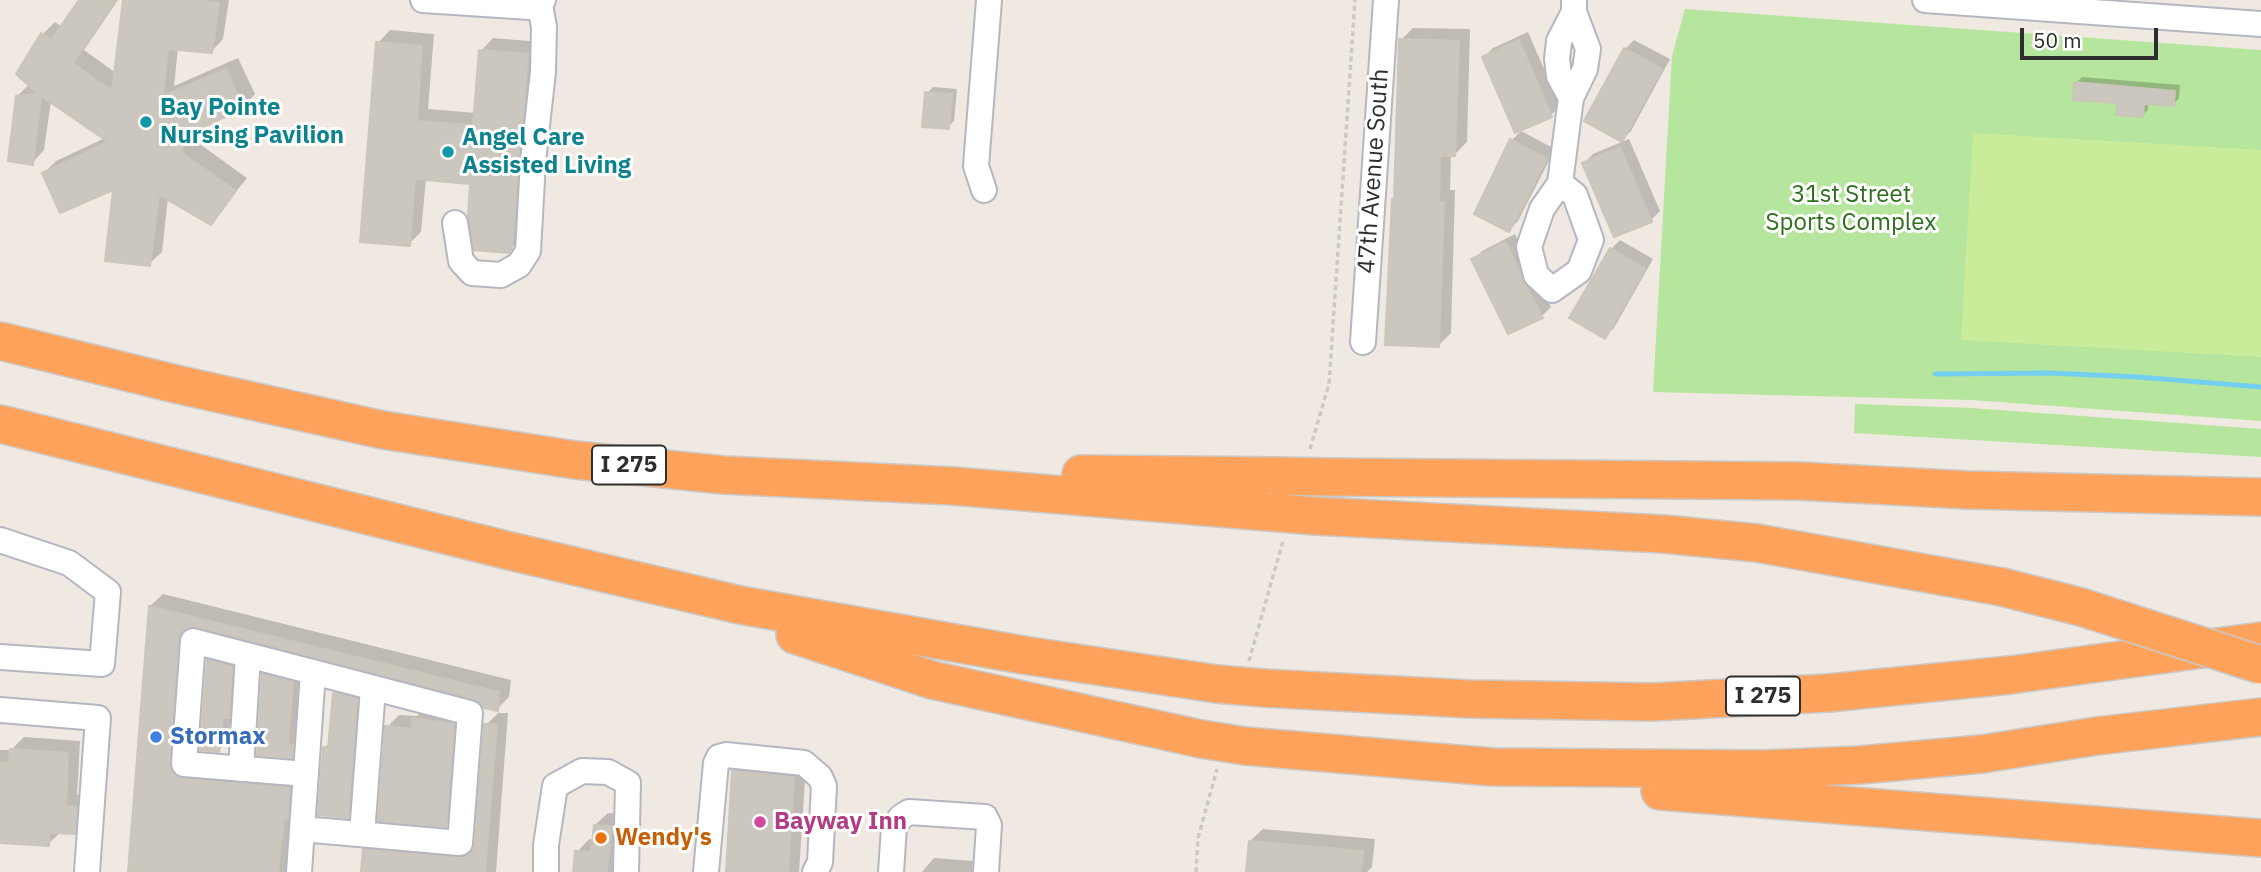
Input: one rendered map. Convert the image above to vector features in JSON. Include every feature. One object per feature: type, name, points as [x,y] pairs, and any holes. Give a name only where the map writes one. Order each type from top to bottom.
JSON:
[{"type":"highway","name":"I 275","points":[[0,341],[383,430],[561,457],[724,475],[953,486],[1290,519],[1663,534],[1757,543],[2002,586],[2081,607],[2261,665]]},
{"type":"highway","name":"I 275","points":[[0,424],[740,605],[896,634],[1217,684],[1255,676],[1469,699],[1679,701],[1828,693],[2010,675],[2261,641]]},
{"type":"highway","points":[[953,486],[1023,474],[1279,476],[1319,464],[1798,481],[1968,490],[2261,497]]},
{"type":"highway","points":[[621,577],[932,680],[1222,747],[1493,767],[1765,769],[1860,765],[1982,754],[2097,736],[2261,717]]},
{"type":"highway","points":[[1493,767],[1592,785],[2261,838]]},
{"type":"street","points":[[423,0],[530,7],[541,2],[544,27],[543,72],[533,161],[528,251],[519,265],[501,275],[472,273],[461,261],[455,223]]},
{"type":"street","points":[[984,190],[976,166],[989,0]]},
{"type":"street","name":"47th Avenue South","points":[[1363,342],[1386,0]]},
{"type":"street","points":[[1925,0],[2233,11],[2261,24]]},
{"type":"street","points":[[1560,183],[1571,99],[1585,69],[1588,49],[1574,6]]},
{"type":"street","points":[[0,540],[69,563],[108,592],[102,664],[0,657]]},
{"type":"street","points":[[302,829],[460,843],[470,713],[193,641],[184,764],[306,774]]},
{"type":"street","points":[[242,768],[248,656]]},
{"type":"street","points":[[299,872],[313,672]]},
{"type":"street","points":[[362,834],[373,688]]},
{"type":"street","points":[[0,710],[98,718],[88,872]]},
{"type":"street","points":[[706,872],[716,763],[719,757],[726,755],[804,763],[820,777],[824,786],[820,862],[815,872]]},
{"type":"street","points":[[546,872],[546,845],[555,786],[582,771],[607,772],[628,783],[626,872]]},
{"type":"street","points":[[894,872],[901,835],[909,824],[920,822],[989,825],[986,872]]},
{"type":"path","points":[[1319,464],[1329,384],[1355,0]]},
{"type":"path","points":[[1255,676],[1290,519]]},
{"type":"path","points":[[1196,872],[1198,838],[1222,747]]},
{"type":"green space","name":"31st Street Sports Complex","points":[[1685,9],[2261,50],[2261,421],[1971,400],[1653,392],[1672,56]]},
{"type":"green space","points":[[1973,133],[2261,150],[2261,357],[1961,340]]},
{"type":"green space","points":[[1855,404],[1971,408],[2261,429],[2261,457],[1854,433]]},
{"type":"building","name":"Bay Pointe Nursing Pavilion","points":[[79,0],[116,0],[73,63],[112,91],[123,0],[195,0],[219,3],[212,53],[168,49],[163,96],[226,69],[244,108],[184,136],[182,153],[236,191],[211,225],[159,195],[150,266],[105,261],[113,190],[60,213],[42,173],[108,142],[41,96],[33,165],[8,161],[16,96],[38,94],[16,74],[41,33],[51,40]]},
{"type":"building","points":[[1399,39],[1459,41],[1455,156],[1440,156],[1439,202],[1444,202],[1439,347],[1385,345],[1394,199]]},
{"type":"building","points":[[1519,40],[1552,117],[1515,133],[1482,57]]},
{"type":"building","name":"Angel Care Assisted Living","points":[[376,42],[422,46],[417,121],[473,125],[479,50],[528,54],[512,248],[509,253],[474,250],[468,216],[470,184],[415,179],[410,246],[360,242]]},
{"type":"building","points":[[1624,48],[1662,69],[1622,142],[1584,121]]},
{"type":"building","points":[[2074,82],[2175,91],[2174,106],[2144,104],[2143,117],[2116,115],[2117,103],[2073,100]]},
{"type":"building","points":[[925,92],[952,94],[949,129],[922,127]]},
{"type":"building","points":[[1510,139],[1547,159],[1509,232],[1474,214]]},
{"type":"building","points":[[1620,147],[1652,222],[1614,237],[1582,163]]},
{"type":"building","points":[[1506,242],[1543,318],[1508,334],[1471,259]]},
{"type":"building","points":[[1610,248],[1645,269],[1605,339],[1569,318]]},
{"type":"building","name":"Stormax","points":[[149,606],[499,692],[498,711],[484,708],[474,699],[197,627],[187,627],[178,640],[170,770],[183,779],[290,788],[288,819],[284,819],[278,872],[128,872]]},
{"type":"building","name":"Stormax","points":[[207,660],[232,667],[229,718],[223,718],[219,752],[200,750]]},
{"type":"building","name":"Stormax","points":[[262,674],[293,682],[288,744],[293,745],[292,758],[257,755]]},
{"type":"building","name":"Stormax","points":[[333,693],[357,699],[348,818],[318,815],[323,747],[328,748]]},
{"type":"building","points":[[412,718],[454,724],[446,827],[378,821],[385,726],[411,729]]},
{"type":"building","points":[[484,724],[497,725],[485,872],[361,872],[363,849],[459,858],[472,852],[475,844]]},
{"type":"building","points":[[10,749],[68,753],[66,806],[77,807],[75,834],[49,833],[49,846],[0,843],[0,762],[9,763]]},
{"type":"building","name":"Bayway Inn","points":[[732,771],[794,777],[788,872],[726,872]]},
{"type":"building","name":"Wendy's","points":[[594,825],[611,826],[607,872],[573,872],[575,851],[591,852]]},
{"type":"building","points":[[1249,841],[1363,851],[1361,872],[1246,872]]},
{"type":"waterway","points":[[1935,374],[2050,373],[2261,387]]},
{"type":"place","name":"Bay Pointe Nursing Pavilion","points":[[146,122]]},
{"type":"place","name":"Angel Care Assisted Living","points":[[448,152]]},
{"type":"place","name":"Stormax","points":[[156,737]]},
{"type":"place","name":"Bayway Inn","points":[[760,822]]},
{"type":"place","name":"Wendy's","points":[[601,838]]}]
